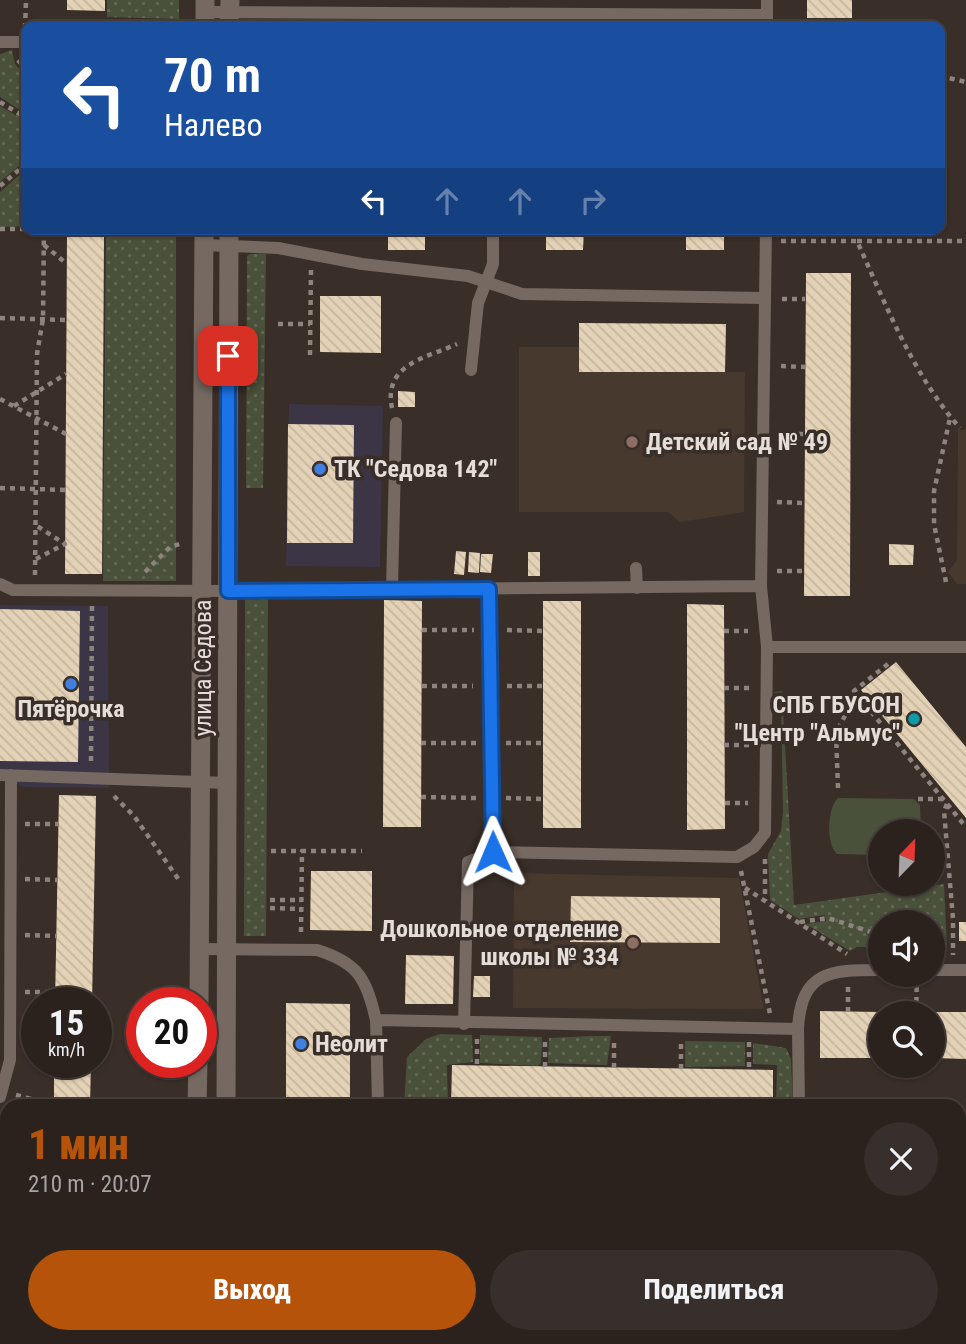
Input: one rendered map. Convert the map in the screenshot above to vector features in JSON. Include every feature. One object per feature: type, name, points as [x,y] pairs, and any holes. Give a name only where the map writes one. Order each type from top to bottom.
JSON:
[{"type":"main road","name":"улица Седова","points":[[199,987],[204,237]]},
{"type":"main road","name":"улица Седова","points":[[226,1099],[229,237]]},
{"type":"main road","points":[[198,1078],[198,1099]]},
{"type":"lane","points":[[205,13],[380,6],[497,20],[767,20],[767,0]]},
{"type":"lane","points":[[0,42],[21,42]]},
{"type":"lane","points":[[471,370],[478,303],[493,264],[493,235]]},
{"type":"lane","points":[[471,1024],[468,862],[493,852],[737,857],[754,848],[765,833],[767,647],[761,571],[766,235]]},
{"type":"lane","points":[[204,237],[229,237],[362,264],[468,276],[522,294],[764,298]]},
{"type":"lane","points":[[393,588],[396,423]]},
{"type":"lane","points":[[636,568],[637,588]]},
{"type":"lane","points":[[0,584],[13,590],[127,591],[761,586]]},
{"type":"lane","points":[[489,589],[493,852]]},
{"type":"lane","points":[[767,647],[966,647]]},
{"type":"lane","points":[[1,1094],[10,1060],[10,824],[5,775],[227,783]]},
{"type":"lane","points":[[199,949],[317,950],[335,956],[363,977],[376,1020],[378,1099]]},
{"type":"lane","points":[[799,1099],[799,1006],[807,989],[820,977],[833,971],[868,970]]},
{"type":"lane","points":[[376,1020],[798,1029]]},
{"type":"path","points":[[26,0],[26,21]]},
{"type":"path","points":[[945,77],[966,82]]},
{"type":"path","points":[[0,102],[21,115]]},
{"type":"path","points":[[0,186],[21,168]]},
{"type":"path","points":[[0,229],[21,229]]},
{"type":"path","points":[[35,590],[38,489],[37,354],[43,319],[44,235]]},
{"type":"path","points":[[766,235],[857,241],[966,241]]},
{"type":"path","points":[[857,241],[896,328],[950,417],[960,428]]},
{"type":"path","points":[[44,245],[67,264]]},
{"type":"path","points":[[310,355],[311,285]]},
{"type":"path","points":[[0,318],[66,320]]},
{"type":"path","points":[[278,324],[310,324]]},
{"type":"path","points":[[396,423],[390,394],[393,379],[402,369],[474,337]]},
{"type":"path","points":[[14,406],[66,374]]},
{"type":"path","points":[[0,399],[66,434]]},
{"type":"path","points":[[946,582],[934,524],[934,491],[950,417]]},
{"type":"path","points":[[763,435],[805,434]]},
{"type":"path","points":[[0,488],[66,490]]},
{"type":"path","points":[[762,502],[804,503]]},
{"type":"path","points":[[36,559],[65,544],[37,525]]},
{"type":"path","points":[[127,591],[170,547],[183,543]]},
{"type":"path","points":[[761,571],[804,571]]},
{"type":"path","points":[[92,590],[93,778],[134,816],[180,881]]},
{"type":"path","points":[[724,631],[766,631]]},
{"type":"path","points":[[893,659],[854,691],[966,827]]},
{"type":"path","points":[[724,688],[767,688]]},
{"type":"path","points":[[838,788],[836,732],[857,695]]},
{"type":"path","points":[[724,745],[766,746]]},
{"type":"path","points":[[918,799],[942,799]]},
{"type":"path","points":[[725,803],[765,803]]},
{"type":"path","points":[[947,804],[944,811],[959,970]]},
{"type":"path","points":[[10,824],[58,824]]},
{"type":"path","points":[[271,851],[362,851]]},
{"type":"path","points":[[301,934],[302,851]]},
{"type":"path","points":[[765,856],[765,901]]},
{"type":"path","points":[[741,873],[769,1010]]},
{"type":"path","points":[[10,879],[58,880]]},
{"type":"path","points":[[745,888],[847,953]]},
{"type":"path","points":[[270,900],[301,900]]},
{"type":"path","points":[[270,908],[301,909]]},
{"type":"path","points":[[799,922],[828,918],[868,931]]},
{"type":"path","points":[[10,935],[57,936]]},
{"type":"path","points":[[10,992],[21,992]]},
{"type":"path","points":[[471,1024],[477,1066]]},
{"type":"path","points":[[545,1025],[545,1067]]},
{"type":"path","points":[[614,1026],[614,1068]]},
{"type":"path","points":[[681,1027],[681,1069]]},
{"type":"path","points":[[749,1028],[749,1069]]},
{"type":"path","points":[[1,1094],[25,1099]]},
{"type":"shaded area","name":"Детский сад № 49","points":[[579,323],[726,324],[725,372],[745,372],[744,512],[680,522],[668,512],[519,512],[519,347],[579,347]]},
{"type":"shaded area","points":[[289,404],[383,406],[380,567],[286,566]]},
{"type":"shaded area","points":[[958,430],[966,430],[966,584],[957,584],[948,572],[957,560]]},
{"type":"shaded area","points":[[0,605],[108,606],[109,788],[24,787],[0,779]]},
{"type":"shaded area","name":"Дошкольное отделение школы № 334","points":[[514,873],[739,878],[764,1009],[513,1008]]},
{"type":"green space","points":[[107,0],[179,0],[179,19],[107,17]]},
{"type":"green space","points":[[12,50],[15,64],[21,71],[21,111],[0,97],[0,54]]},
{"type":"green space","points":[[0,106],[21,118],[21,164],[0,182]]},
{"type":"green space","points":[[21,173],[21,226],[0,227],[0,192]]},
{"type":"green space","points":[[106,235],[176,235],[176,581],[103,581]]},
{"type":"green space","points":[[266,254],[263,488],[246,488],[247,256]]},
{"type":"green space","points":[[249,596],[268,596],[266,936],[244,936],[245,599]]},
{"type":"green space","points":[[782,691],[794,905],[868,895],[945,896],[947,948],[945,910],[868,910],[868,947],[857,947],[850,951],[806,924],[826,921],[825,915],[799,919],[770,900],[768,854],[781,831],[783,812],[781,695],[773,692]]},
{"type":"green space","points":[[838,798],[914,799],[920,805],[921,819],[868,819],[868,855],[837,854],[831,842],[829,826],[834,803]]},
{"type":"green space","points":[[440,1034],[472,1035],[473,1062],[447,1065],[448,1099],[404,1099],[407,1057],[426,1039]]},
{"type":"green space","points":[[480,1035],[542,1037],[541,1062],[538,1066],[480,1063]]},
{"type":"green space","points":[[611,1036],[607,1065],[548,1063],[549,1038]]},
{"type":"green space","points":[[685,1041],[745,1042],[745,1066],[685,1067]]},
{"type":"green space","points":[[753,1043],[786,1048],[791,1059],[793,1099],[776,1099],[777,1065],[753,1064]]},
{"type":"building","points":[[67,0],[105,0],[105,11],[67,10]]},
{"type":"building","points":[[807,0],[852,0],[852,18],[807,18]]},
{"type":"building","points":[[388,235],[425,235],[425,250],[388,250]]},
{"type":"building","points":[[546,235],[584,235],[583,250],[546,250]]},
{"type":"building","points":[[686,235],[724,235],[724,250],[686,250]]},
{"type":"building","points":[[67,236],[104,236],[102,574],[65,574]]},
{"type":"building","points":[[806,273],[851,273],[850,596],[804,596]]},
{"type":"building","points":[[320,296],[381,296],[381,353],[320,352]]},
{"type":"building","points":[[579,323],[726,324],[725,372],[579,372]]},
{"type":"building","points":[[398,391],[415,392],[415,407],[398,407]]},
{"type":"building","name":"ТК \"Седова 142\"","points":[[288,424],[354,425],[353,543],[287,543]]},
{"type":"building","points":[[889,544],[914,545],[913,565],[889,565]]},
{"type":"building","points":[[456,551],[466,552],[464,575],[454,574]]},
{"type":"building","points":[[469,552],[480,553],[479,573],[468,572]]},
{"type":"building","points":[[528,552],[540,552],[540,576],[528,576]]},
{"type":"building","points":[[481,554],[493,554],[491,573],[480,572]]},
{"type":"building","points":[[384,600],[422,601],[421,827],[383,827]]},
{"type":"building","points":[[543,601],[581,601],[581,828],[543,828]]},
{"type":"building","points":[[687,604],[724,605],[725,829],[687,830]]},
{"type":"building","points":[[0,609],[80,611],[78,762],[0,761]]},
{"type":"building","name":"СПБ ГБУСОН \"Центр \"Альмус\"","points":[[896,662],[966,747],[966,818],[861,690]]},
{"type":"building","points":[[59,795],[96,796],[92,987],[55,987]]},
{"type":"building","points":[[311,871],[372,871],[372,931],[310,930]]},
{"type":"building","points":[[571,896],[720,898],[720,943],[570,942]]},
{"type":"building","points":[[959,922],[966,922],[966,941],[959,941]]},
{"type":"building","points":[[406,955],[454,956],[453,1004],[405,1004]]},
{"type":"building","points":[[474,976],[490,976],[490,997],[473,997]]},
{"type":"building","points":[[286,1003],[350,1004],[350,1099],[286,1099]]},
{"type":"building","points":[[820,1011],[868,1012],[868,1058],[820,1058]]},
{"type":"building","points":[[945,1012],[966,1012],[966,1059],[945,1058]]},
{"type":"building","points":[[452,1065],[773,1070],[773,1099],[451,1099]]},
{"type":"building","points":[[54,1078],[91,1078],[90,1099],[54,1099]]},
{"type":"place","name":"Детский сад № 49","points":[[632,442]]},
{"type":"place","name":"ТК \"Седова 142\"","points":[[320,469]]},
{"type":"place","name":"Пятёрочка","points":[[71,684]]},
{"type":"place","name":"СПБ ГБУСОН \"Центр \"Альмус\"","points":[[914,719]]},
{"type":"place","name":"Дошкольное отделение школы № 334","points":[[633,943]]},
{"type":"place","name":"Неолит","points":[[301,1044]]},
{"type":"route","points":[[228,356],[228,591],[489,589],[493,852]]}]
